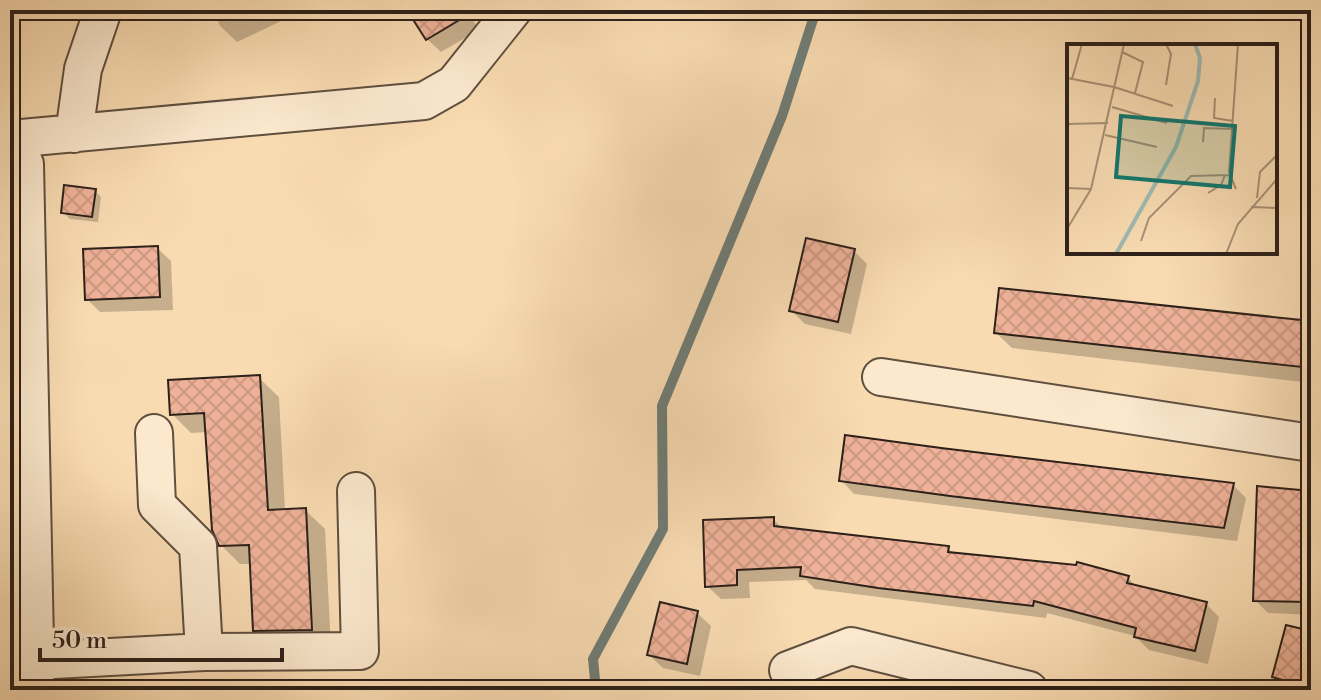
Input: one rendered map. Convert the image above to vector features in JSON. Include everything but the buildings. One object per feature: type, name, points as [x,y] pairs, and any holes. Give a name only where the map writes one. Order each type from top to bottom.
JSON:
[{"type":"street","points":[[74,134],[83,69],[103,10]]},
{"type":"street","points":[[356,491],[360,651],[204,652],[36,676],[25,164],[10,138],[424,101],[454,84],[513,10]]},
{"type":"street","points":[[881,377],[1311,443]]},
{"type":"street","points":[[154,433],[157,505],[198,546],[204,652]]},
{"type":"street","points":[[788,670],[851,646],[1029,690]]},
{"type":"waterway","points":[[596,690],[593,659],[663,529],[662,406],[782,116],[816,10]]}]
